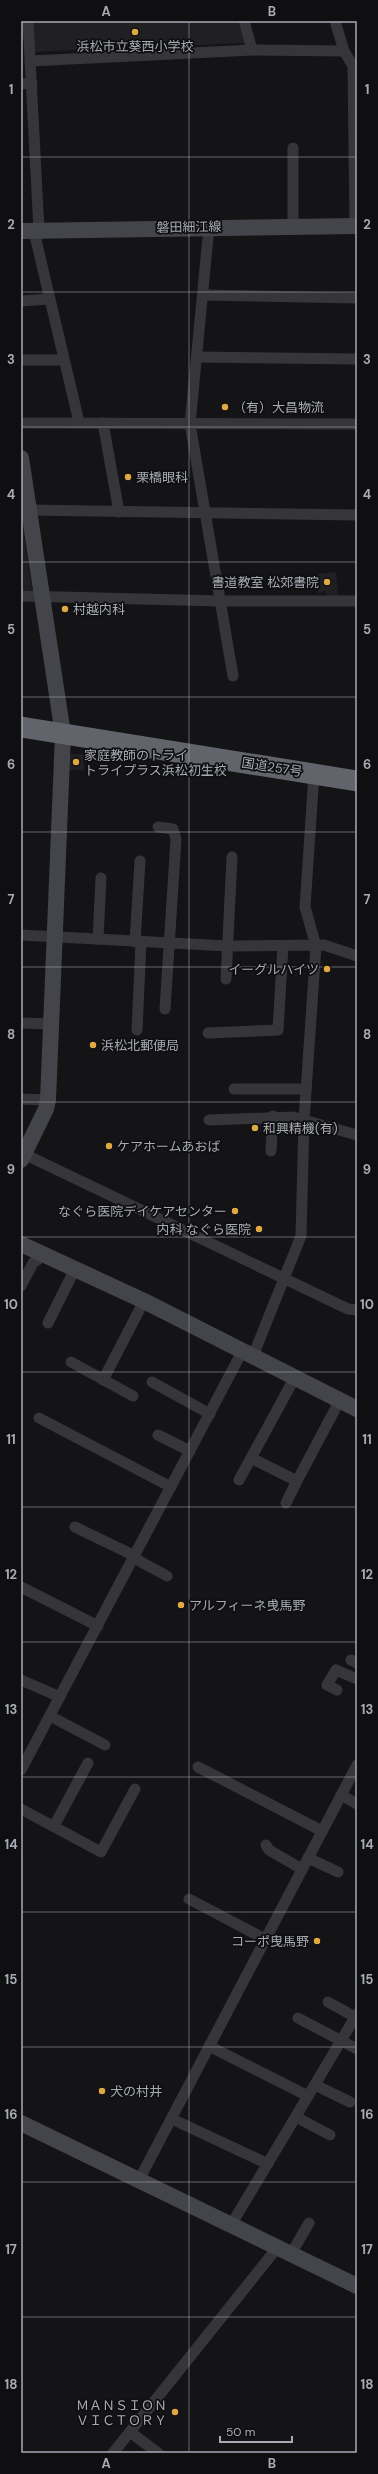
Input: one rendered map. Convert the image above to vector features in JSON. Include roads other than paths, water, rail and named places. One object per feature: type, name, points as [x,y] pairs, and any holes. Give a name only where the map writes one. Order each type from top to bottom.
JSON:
[{"type":"highway","name":"国道257号","points":[[21,727],[357,780]]},
{"type":"street","points":[[28,21],[30,61],[26,84],[39,230],[36,240],[63,360],[79,422]]},
{"type":"street","points":[[244,21],[252,50]]},
{"type":"street","points":[[335,21],[344,51],[353,66],[356,226]]},
{"type":"street","points":[[30,61],[252,50],[344,51]]},
{"type":"street","points":[[293,148],[293,226]]},
{"type":"street","name":"磐田細江線","points":[[21,232],[39,230],[356,226]]},
{"type":"street","points":[[209,227],[204,295],[190,424],[233,676]]},
{"type":"street","points":[[204,295],[357,298]]},
{"type":"street","points":[[21,301],[49,299]]},
{"type":"street","points":[[197,357],[357,359]]},
{"type":"street","points":[[21,360],[63,360]]},
{"type":"street","points":[[21,423],[357,424]]},
{"type":"street","points":[[103,423],[119,512]]},
{"type":"street","points":[[21,458],[63,734],[48,1100],[46,1109],[22,1157],[348,1308],[357,1310]]},
{"type":"street","points":[[28,510],[206,514],[357,515]]},
{"type":"street","points":[[21,596],[221,601],[357,601]]},
{"type":"street","points":[[21,1770],[25,1754],[50,1716],[210,1414],[248,1353],[285,1278],[301,1236],[304,1120],[316,946],[305,907],[314,774]]},
{"type":"street","points":[[158,827],[173,829],[176,833],[165,1008]]},
{"type":"street","points":[[226,978],[232,857]]},
{"type":"street","points":[[136,1030],[140,861]]},
{"type":"street","points":[[98,939],[101,878]]},
{"type":"street","points":[[21,935],[228,946],[324,945],[357,956]]},
{"type":"street","points":[[208,1033],[278,1030],[283,946]]},
{"type":"street","points":[[21,1023],[51,1024]]},
{"type":"street","points":[[234,1089],[306,1089]]},
{"type":"street","points":[[21,1099],[48,1100]]},
{"type":"street","points":[[272,1151],[273,1116]]},
{"type":"street","points":[[209,1120],[273,1116],[293,1117],[357,1135]]},
{"type":"street","points":[[21,1244],[144,1301],[357,1409]]},
{"type":"street","points":[[21,1286],[33,1263],[44,1255]]},
{"type":"street","points":[[48,1322],[75,1269]]},
{"type":"street","points":[[103,1380],[144,1301]]},
{"type":"street","points":[[71,1362],[133,1396]]},
{"type":"street","points":[[240,1480],[294,1377]]},
{"type":"street","points":[[152,1382],[210,1414]]},
{"type":"street","points":[[286,1503],[340,1400]]},
{"type":"street","points":[[39,1418],[171,1487]]},
{"type":"street","points":[[158,1434],[190,1451]]},
{"type":"street","points":[[251,1458],[297,1481]]},
{"type":"street","points":[[75,1527],[134,1557],[167,1576]]},
{"type":"street","points":[[21,1587],[98,1626]]},
{"type":"street","points":[[337,1690],[327,1685],[336,1670],[357,1679]]},
{"type":"street","points":[[21,1680],[60,1697]]},
{"type":"street","points":[[50,1716],[105,1745]]},
{"type":"street","points":[[54,1826],[88,1763]]},
{"type":"street","points":[[139,2180],[357,1765]]},
{"type":"street","points":[[198,1766],[322,1831]]},
{"type":"street","points":[[21,1809],[101,1852],[135,1789]]},
{"type":"street","points":[[341,1795],[357,1804]]},
{"type":"street","points":[[266,1844],[269,1850],[302,1869]]},
{"type":"street","points":[[308,1858],[338,1872]]},
{"type":"street","points":[[189,1899],[265,1939]]},
{"type":"street","points":[[231,2225],[356,2016],[328,2002]]},
{"type":"street","points":[[298,2018],[357,2049]]},
{"type":"street","points":[[209,2046],[308,2096]]},
{"type":"street","points":[[315,2085],[350,2102]]},
{"type":"street","points":[[296,2117],[330,2135]]},
{"type":"street","points":[[172,2119],[268,2164]]},
{"type":"street","points":[[21,2123],[357,2286]]},
{"type":"street","points":[[113,2453],[309,2223]]},
{"type":"street","points":[[130,2432],[158,2453]]},
{"type":"place","name":"浜松市立葵西小学校","points":[[135,32]]},
{"type":"place","name":"（有）大昌物流","points":[[225,407]]},
{"type":"place","name":"栗橋眼科","points":[[128,477]]},
{"type":"place","name":"書道教室 松郊書院","points":[[327,582]]},
{"type":"place","name":"村越内科","points":[[65,609]]},
{"type":"place","name":"家庭教師のトライ トライプラス浜松初生校","points":[[76,762]]},
{"type":"place","name":"イーグルハイツ","points":[[327,969]]},
{"type":"place","name":"浜松北郵便局","points":[[93,1045]]},
{"type":"place","name":"和興精機(有)","points":[[255,1128]]},
{"type":"place","name":"ケアホームあおば","points":[[109,1146]]},
{"type":"place","name":"なぐら医院デイケアセンター","points":[[235,1211]]},
{"type":"place","name":"内科 なぐら医院","points":[[259,1229]]},
{"type":"place","name":"アルフィーネ曵馬野","points":[[181,1605]]},
{"type":"place","name":"コーポ曳馬野","points":[[317,1941]]},
{"type":"place","name":"犬の村井","points":[[102,2091]]},
{"type":"place","name":"ＭＡＮＳＩＯＮ ＶＩＣＴＯＲＹ","points":[[175,2412]]}]
